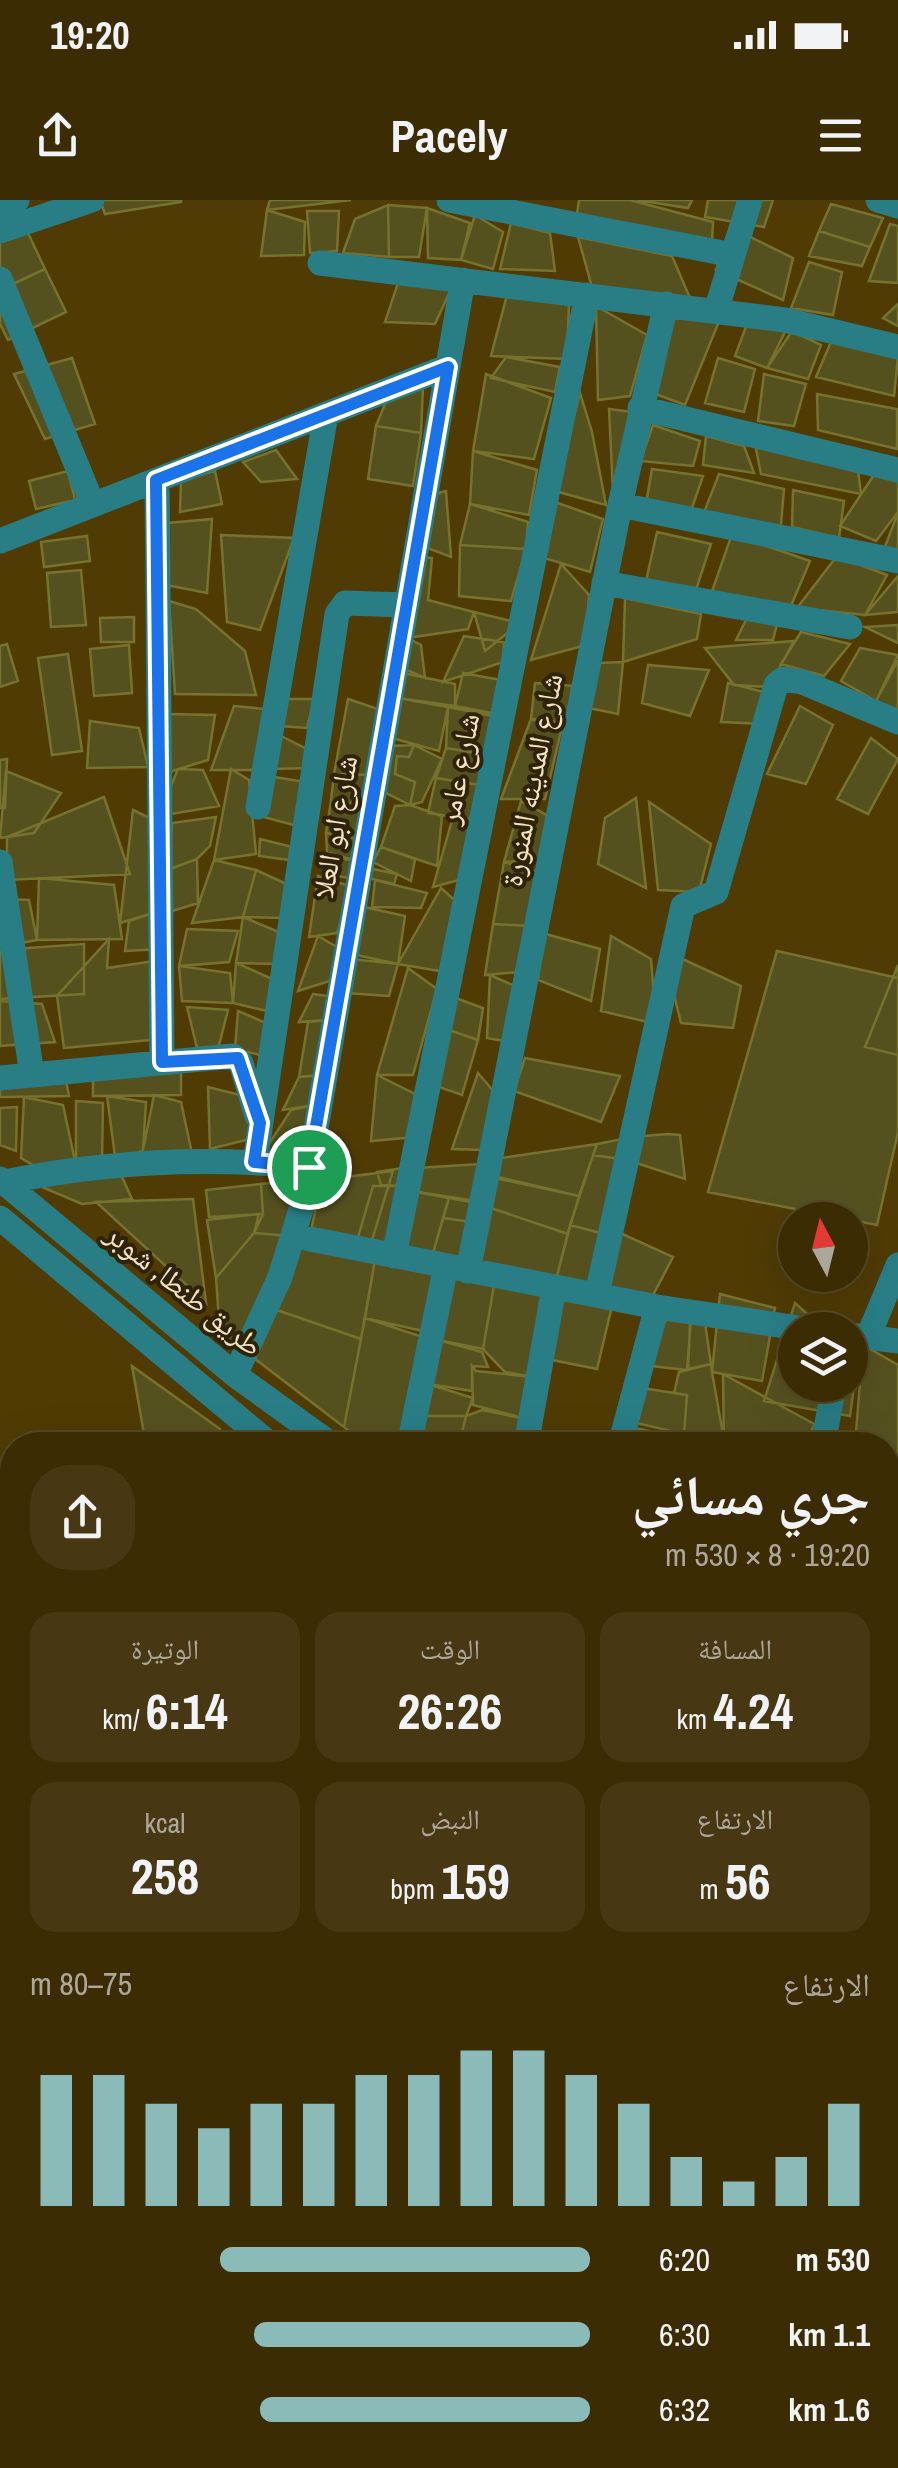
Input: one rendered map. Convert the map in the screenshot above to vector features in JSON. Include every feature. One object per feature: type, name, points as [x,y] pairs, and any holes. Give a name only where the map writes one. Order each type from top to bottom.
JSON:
[{"type":"street","points":[[0,214],[18,200]]},
{"type":"street","points":[[0,231],[92,200]]},
{"type":"street","points":[[449,200],[733,255]]},
{"type":"street","points":[[716,311],[750,200]]},
{"type":"street","points":[[878,200],[898,206]]},
{"type":"street","points":[[320,263],[784,320],[898,346]]},
{"type":"street","points":[[0,279],[93,505]]},
{"type":"street","name":"شارع ابو العلا","points":[[235,1375],[295,1236],[463,280]]},
{"type":"street","name":"شارع عامر","points":[[394,1256],[587,295]]},
{"type":"street","name":"شارع المدينه المنورة","points":[[412,1432],[457,1269],[640,408],[666,304]]},
{"type":"street","points":[[0,541],[448,367]]},
{"type":"street","points":[[640,408],[898,470]]},
{"type":"street","points":[[258,807],[326,414]]},
{"type":"street","points":[[156,480],[162,1062]]},
{"type":"street","points":[[620,505],[898,560]]},
{"type":"street","points":[[604,583],[850,627]]},
{"type":"street","points":[[254,1162],[337,614],[345,603],[406,605]]},
{"type":"street","points":[[597,1294],[682,906],[716,892],[772,694],[783,680],[820,689],[898,722]]},
{"type":"street","points":[[0,862],[32,1075]]},
{"type":"street","points":[[0,1078],[238,1058],[260,1123]]},
{"type":"street","points":[[2,1181],[96,1166],[254,1162],[309,1167]]},
{"type":"street","name":"طريق طنطا, شوبر","points":[[2,1181],[235,1375],[314,1432]]},
{"type":"street","name":"طريق طنطا, شوبر","points":[[0,1218],[255,1432]]},
{"type":"street","points":[[295,1236],[657,1308],[778,1325]]},
{"type":"street","points":[[868,1320],[898,1265]]},
{"type":"street","points":[[528,1432],[554,1288]]},
{"type":"street","points":[[624,1432],[657,1308]]},
{"type":"street","points":[[868,1337],[898,1341]]},
{"type":"street","points":[[825,1432],[831,1402]]},
{"type":"building","points":[[100,200],[181,200],[181,202],[105,214]]},
{"type":"building","points":[[270,200],[351,200],[267,210]]},
{"type":"building","points":[[579,200],[630,200],[713,222],[712,242],[577,214]]},
{"type":"building","points":[[637,200],[692,200],[688,208]]},
{"type":"building","points":[[708,200],[773,200],[764,227],[705,217]]},
{"type":"building","points":[[831,204],[883,218],[870,247],[819,231]]},
{"type":"building","points":[[388,205],[389,257],[343,253],[355,219]]},
{"type":"building","points":[[388,205],[427,208],[419,257],[389,257]]},
{"type":"building","points":[[427,208],[470,223],[461,260],[428,258]]},
{"type":"building","points":[[267,210],[305,222],[304,255],[261,256]]},
{"type":"building","points":[[307,211],[339,211],[337,251],[310,253]]},
{"type":"building","points":[[475,215],[503,232],[493,269],[461,260]]},
{"type":"building","points":[[20,216],[45,269],[0,290],[0,225]]},
{"type":"building","points":[[511,223],[550,233],[555,271],[500,269]]},
{"type":"building","points":[[890,224],[898,226],[898,283],[869,281]]},
{"type":"building","points":[[730,227],[793,258],[783,300],[716,270]]},
{"type":"building","points":[[819,231],[870,247],[862,266],[809,256]]},
{"type":"building","points":[[578,237],[672,256],[690,298],[592,287]]},
{"type":"building","points":[[809,262],[842,272],[833,315],[791,308]]},
{"type":"building","points":[[45,269],[66,312],[8,340],[0,324],[0,290]]},
{"type":"building","points":[[399,280],[452,287],[435,324],[385,322]]},
{"type":"building","points":[[508,291],[569,303],[567,359],[491,356]]},
{"type":"building","points":[[898,304],[898,326],[883,318]]},
{"type":"building","points":[[596,306],[647,335],[630,396],[598,400]]},
{"type":"building","points":[[677,311],[720,319],[685,405],[650,392]]},
{"type":"building","points":[[747,324],[786,330],[767,368],[735,356]]},
{"type":"building","points":[[792,331],[821,345],[808,379],[767,368]]},
{"type":"building","points":[[833,337],[898,357],[894,396],[816,377]]},
{"type":"building","points":[[506,357],[560,367],[555,392],[491,378]]},
{"type":"building","points":[[72,358],[95,424],[45,439],[14,374]]},
{"type":"building","points":[[718,358],[755,369],[744,412],[705,403]]},
{"type":"building","points":[[486,374],[551,398],[534,459],[473,451]]},
{"type":"building","points":[[764,374],[806,384],[794,426],[758,421]]},
{"type":"building","points":[[423,387],[421,433],[376,426],[389,394]]},
{"type":"building","points":[[580,393],[592,432],[606,505],[555,491]]},
{"type":"building","points":[[817,394],[897,409],[897,449],[818,430]]},
{"type":"building","points":[[609,409],[633,412],[613,492]]},
{"type":"building","points":[[653,425],[700,441],[693,466],[640,461]]},
{"type":"building","points":[[376,426],[421,433],[413,486],[368,479]]},
{"type":"building","points":[[706,436],[744,446],[754,473],[703,465]]},
{"type":"building","points":[[755,444],[858,470],[861,494],[761,474]]},
{"type":"building","points":[[276,450],[297,479],[261,482],[243,462]]},
{"type":"building","points":[[473,451],[537,470],[529,515],[470,504]]},
{"type":"building","points":[[652,469],[703,476],[692,508],[646,504]]},
{"type":"building","points":[[68,471],[75,500],[36,509],[29,481]]},
{"type":"building","points":[[215,471],[222,504],[180,512],[181,480]]},
{"type":"building","points":[[719,474],[784,489],[780,536],[703,515]]},
{"type":"building","points":[[874,475],[898,480],[898,512],[876,541],[840,526]]},
{"type":"building","points":[[793,490],[844,501],[839,538],[792,527]]},
{"type":"building","points":[[446,491],[451,557],[422,546],[430,495]]},
{"type":"building","points":[[555,502],[603,519],[590,572],[544,558]]},
{"type":"building","points":[[470,504],[528,522],[526,549],[460,545]]},
{"type":"building","points":[[898,513],[898,555],[884,549]]},
{"type":"building","points":[[212,519],[207,593],[161,584],[168,523]]},
{"type":"building","points":[[657,532],[711,544],[693,599],[644,590]]},
{"type":"building","points":[[732,534],[810,561],[790,608],[711,594]]},
{"type":"building","points":[[221,535],[294,538],[260,630],[227,622]]},
{"type":"building","points":[[87,536],[90,561],[44,567],[41,542]]},
{"type":"building","points":[[460,545],[526,549],[511,601],[459,596]]},
{"type":"building","points":[[837,556],[887,575],[865,615],[797,608]]},
{"type":"building","points":[[422,557],[432,558],[428,600],[474,612],[468,629],[407,638]]},
{"type":"building","points":[[561,564],[589,595],[586,645],[531,660]]},
{"type":"building","points":[[81,570],[86,625],[51,627],[47,573]]},
{"type":"building","points":[[898,576],[898,612],[865,615]]},
{"type":"building","points":[[625,598],[701,614],[697,639],[623,662]]},
{"type":"building","points":[[169,601],[196,609],[245,651],[256,695],[175,694]]},
{"type":"building","points":[[474,612],[511,621],[511,630],[485,651]]},
{"type":"building","points":[[750,612],[778,620],[773,640],[736,640]]},
{"type":"building","points":[[134,617],[134,642],[101,642],[100,618]]},
{"type":"building","points":[[898,625],[898,643],[865,627]]},
{"type":"building","points":[[801,632],[850,644],[824,676],[781,664]]},
{"type":"building","points":[[464,636],[504,642],[503,662],[443,682]]},
{"type":"building","points":[[407,638],[421,645],[425,678],[400,667]]},
{"type":"building","points":[[794,641],[769,687],[734,685],[705,648]]},
{"type":"building","points":[[7,644],[18,681],[0,687],[0,646]]},
{"type":"building","points":[[129,645],[132,693],[94,696],[90,649]]},
{"type":"building","points":[[860,648],[898,655],[876,701],[841,681]]},
{"type":"building","points":[[68,654],[82,751],[52,755],[38,658]]},
{"type":"building","points":[[898,660],[898,711],[876,701]]},
{"type":"building","points":[[623,662],[618,714],[589,708],[598,663]]},
{"type":"building","points":[[648,665],[709,670],[690,716],[642,703]]},
{"type":"building","points":[[403,673],[455,684],[455,706],[398,698]]},
{"type":"building","points":[[463,673],[506,681],[497,714],[455,706]]},
{"type":"building","points":[[535,683],[572,686],[569,723],[531,719]]},
{"type":"building","points":[[728,683],[772,694],[764,724],[721,722]]},
{"type":"building","points":[[398,698],[448,707],[439,751],[392,738]]},
{"type":"building","points":[[285,699],[314,699],[307,728],[280,726]]},
{"type":"building","points":[[348,699],[381,710],[372,775],[334,774]]},
{"type":"building","points":[[234,706],[265,709],[256,770],[211,770]]},
{"type":"building","points":[[800,706],[833,725],[806,784],[767,774]]},
{"type":"building","points":[[448,707],[498,717],[488,755],[446,748]]},
{"type":"building","points":[[168,714],[215,715],[208,760],[169,772]]},
{"type":"building","points":[[531,719],[561,731],[545,799],[501,799]]},
{"type":"building","points":[[90,721],[139,728],[148,767],[87,768]]},
{"type":"building","points":[[279,735],[313,752],[310,768],[271,769]]},
{"type":"building","points":[[871,738],[898,759],[868,814],[837,799]]},
{"type":"building","points":[[414,745],[442,759],[422,802],[410,805],[415,782],[395,774],[397,756],[409,757]]},
{"type":"building","points":[[414,745],[409,757],[397,756],[395,774],[415,782],[410,805],[384,792],[389,746]]},
{"type":"building","points":[[446,748],[488,755],[480,785],[436,778]]},
{"type":"building","points":[[7,759],[5,808],[0,808],[0,760]]},
{"type":"building","points":[[178,769],[203,770],[219,806],[159,816]]},
{"type":"building","points":[[231,769],[249,780],[256,854],[214,860]]},
{"type":"building","points":[[6,771],[61,793],[34,833],[0,838]]},
{"type":"building","points":[[334,774],[372,775],[367,804],[331,801]]},
{"type":"building","points":[[268,776],[305,782],[301,827],[260,816]]},
{"type":"building","points":[[436,778],[480,785],[470,819],[428,813]]},
{"type":"building","points":[[104,797],[130,874],[7,880],[7,837]]},
{"type":"building","points":[[636,798],[646,888],[598,864],[605,818]]},
{"type":"building","points":[[331,801],[367,804],[363,840],[326,833]]},
{"type":"building","points":[[521,801],[550,817],[543,860],[504,862]]},
{"type":"building","points":[[649,802],[711,844],[699,892],[658,890]]},
{"type":"building","points":[[410,805],[442,816],[437,866],[381,847],[395,806]]},
{"type":"building","points":[[133,810],[152,819],[153,913],[120,923]]},
{"type":"building","points":[[216,817],[210,846],[197,859],[170,869],[172,823]]},
{"type":"building","points":[[453,817],[470,826],[463,879],[433,887]]},
{"type":"building","points":[[326,833],[363,840],[356,861],[327,852]]},
{"type":"building","points":[[260,839],[292,847],[289,860],[259,856]]},
{"type":"building","points":[[381,847],[415,859],[411,881],[373,862]]},
{"type":"building","points":[[333,857],[356,861],[356,879],[330,875]]},
{"type":"building","points":[[197,859],[198,903],[169,912],[170,869]]},
{"type":"building","points":[[214,860],[256,870],[243,917],[192,923]]},
{"type":"building","points":[[504,862],[542,873],[528,926],[493,924]]},
{"type":"building","points":[[373,869],[397,874],[394,884],[368,878]]},
{"type":"building","points":[[256,870],[291,886],[283,918],[243,917]]},
{"type":"building","points":[[318,876],[353,887],[337,933],[309,937]]},
{"type":"building","points":[[39,878],[114,885],[122,939],[37,940]]},
{"type":"building","points":[[375,880],[427,893],[421,908],[372,907]]},
{"type":"building","points":[[441,888],[461,906],[446,972],[398,964]]},
{"type":"building","points":[[0,899],[29,900],[37,940],[0,947]]},
{"type":"building","points":[[360,906],[405,916],[398,964],[352,954]]},
{"type":"building","points":[[153,913],[161,949],[125,951],[129,921]]},
{"type":"building","points":[[243,917],[279,932],[281,964],[236,963]]},
{"type":"building","points":[[493,924],[528,926],[519,972],[485,975]]},
{"type":"building","points":[[187,929],[238,931],[229,962],[179,966]]},
{"type":"building","points":[[542,933],[600,949],[591,1001],[538,980]]},
{"type":"building","points":[[318,936],[342,950],[333,980],[298,991]]},
{"type":"building","points":[[611,936],[651,959],[656,1024],[601,1011]]},
{"type":"building","points":[[109,939],[107,968],[155,961],[161,1039],[64,1048],[57,996]]},
{"type":"building","points":[[84,944],[84,994],[0,999],[0,950]]},
{"type":"building","points":[[663,950],[741,986],[733,1028],[681,1023]]},
{"type":"building","points":[[777,951],[898,978],[898,1132],[877,1225],[868,1223],[868,1202],[778,1202],[778,1206],[708,1192]]},
{"type":"building","points":[[351,959],[398,964],[389,996],[346,993]]},
{"type":"building","points":[[236,963],[275,980],[271,1012],[233,1003]]},
{"type":"building","points":[[898,965],[898,1055],[865,1047]]},
{"type":"building","points":[[179,966],[230,973],[233,1003],[182,1001]]},
{"type":"building","points":[[408,968],[437,989],[413,1075],[377,1075]]},
{"type":"building","points":[[490,975],[517,987],[504,1041],[487,1038]]},
{"type":"building","points":[[313,994],[334,997],[326,1020],[299,1022]]},
{"type":"building","points":[[453,997],[483,1008],[478,1040],[446,1029]]},
{"type":"building","points":[[0,1001],[42,1004],[55,1042],[0,1046]]},
{"type":"building","points":[[187,1007],[228,1010],[217,1053],[198,1052]]},
{"type":"building","points":[[238,1011],[271,1025],[264,1056],[235,1049]]},
{"type":"building","points":[[326,1020],[321,1075],[299,1077],[308,1022]]},
{"type":"building","points":[[446,1029],[478,1040],[462,1095],[436,1086]]},
{"type":"building","points":[[525,1058],[620,1076],[601,1122],[514,1091]]},
{"type":"building","points":[[181,1070],[181,1095],[93,1096],[93,1077]]},
{"type":"building","points":[[478,1073],[495,1093],[484,1150],[452,1149]]},
{"type":"building","points":[[321,1075],[315,1105],[283,1110],[299,1077]]},
{"type":"building","points":[[377,1075],[417,1095],[415,1137],[371,1141]]},
{"type":"building","points":[[65,1076],[69,1096],[0,1097],[0,1081]]},
{"type":"building","points":[[208,1087],[248,1097],[250,1139],[210,1149]]},
{"type":"building","points":[[154,1095],[181,1102],[194,1163],[139,1170]]},
{"type":"building","points":[[107,1096],[146,1102],[143,1150],[116,1164]]},
{"type":"building","points":[[24,1097],[63,1105],[76,1166],[52,1176],[21,1158]]},
{"type":"building","points":[[76,1101],[103,1103],[102,1160],[76,1166]]},
{"type":"building","points":[[315,1105],[306,1160],[263,1153],[291,1110]]},
{"type":"building","points":[[17,1107],[16,1151],[0,1145],[0,1108]]},
{"type":"building","points":[[680,1135],[685,1179],[627,1160],[632,1137]]},
{"type":"building","points":[[632,1137],[627,1160],[593,1155],[597,1144]]},
{"type":"building","points":[[597,1144],[579,1196],[490,1175],[494,1159]]},
{"type":"building","points":[[593,1155],[627,1160],[608,1235],[570,1225]]},
{"type":"building","points":[[116,1164],[132,1199],[82,1204],[23,1179]]},
{"type":"building","points":[[480,1164],[476,1201],[411,1191],[417,1168]]},
{"type":"building","points":[[403,1168],[402,1186],[381,1185],[377,1172]]},
{"type":"building","points":[[393,1171],[371,1243],[310,1235],[322,1180]]},
{"type":"building","points":[[490,1177],[579,1196],[568,1234],[485,1206]]},
{"type":"building","points":[[302,1180],[291,1236],[254,1233],[263,1214],[261,1184]]},
{"type":"building","points":[[261,1184],[263,1214],[209,1217],[206,1190]]},
{"type":"building","points":[[373,1186],[402,1186],[391,1251],[356,1244]]},
{"type":"building","points":[[411,1191],[449,1198],[431,1260],[400,1248]]},
{"type":"building","points":[[449,1198],[476,1203],[472,1222],[443,1218]]},
{"type":"building","points":[[193,1199],[206,1303],[96,1202]]},
{"type":"building","points":[[485,1206],[568,1234],[556,1280],[472,1267]]},
{"type":"building","points":[[259,1214],[254,1233],[216,1278],[207,1220]]},
{"type":"building","points":[[443,1218],[472,1222],[463,1266],[432,1257]]},
{"type":"building","points":[[570,1225],[608,1235],[596,1285],[556,1280]]},
{"type":"building","points":[[618,1232],[673,1257],[651,1299],[608,1291]]},
{"type":"building","points":[[254,1233],[291,1236],[241,1351],[220,1334],[216,1278]]},
{"type":"building","points":[[300,1243],[375,1260],[361,1339],[271,1308]]},
{"type":"building","points":[[375,1260],[446,1266],[427,1332],[365,1318]]},
{"type":"building","points":[[446,1266],[495,1280],[483,1349],[438,1340]]},
{"type":"building","points":[[495,1280],[550,1291],[533,1377],[505,1372],[483,1349]]},
{"type":"building","points":[[558,1294],[612,1306],[597,1369],[542,1358]]},
{"type":"building","points":[[720,1294],[775,1308],[762,1381],[712,1372]]},
{"type":"building","points":[[271,1308],[361,1339],[344,1427],[250,1355]]},
{"type":"building","points":[[365,1318],[423,1337],[408,1432],[350,1432],[344,1427]]},
{"type":"building","points":[[691,1318],[687,1370],[641,1365],[653,1321]]},
{"type":"building","points":[[705,1323],[711,1364],[688,1369],[690,1325]]},
{"type":"building","points":[[438,1340],[482,1352],[488,1367],[472,1366],[472,1391],[428,1384]]},
{"type":"building","points":[[868,1348],[898,1365],[898,1432],[856,1432],[858,1402],[868,1402]]},
{"type":"building","points":[[778,1357],[778,1402],[852,1402],[850,1416],[764,1401]]},
{"type":"building","points":[[711,1364],[723,1432],[684,1432],[687,1395],[674,1393],[679,1372]]},
{"type":"building","points":[[132,1366],[221,1432],[144,1432]]},
{"type":"building","points":[[472,1366],[476,1371],[533,1377],[527,1419],[473,1405]]},
{"type":"building","points":[[723,1374],[814,1424],[811,1432],[724,1432]]},
{"type":"building","points":[[428,1384],[473,1398],[466,1416],[424,1416]]},
{"type":"building","points":[[636,1387],[687,1395],[684,1432],[632,1422]]},
{"type":"building","points":[[482,1410],[530,1420],[528,1432],[462,1432],[466,1416]]},
{"type":"building","points":[[424,1416],[466,1416],[462,1432],[420,1432]]},
{"type":"building","points":[[625,1426],[654,1432],[623,1432]]},
{"type":"route","points":[[448,367],[309,1167],[254,1162],[260,1123],[238,1058],[162,1062],[156,480],[448,367]]}]
